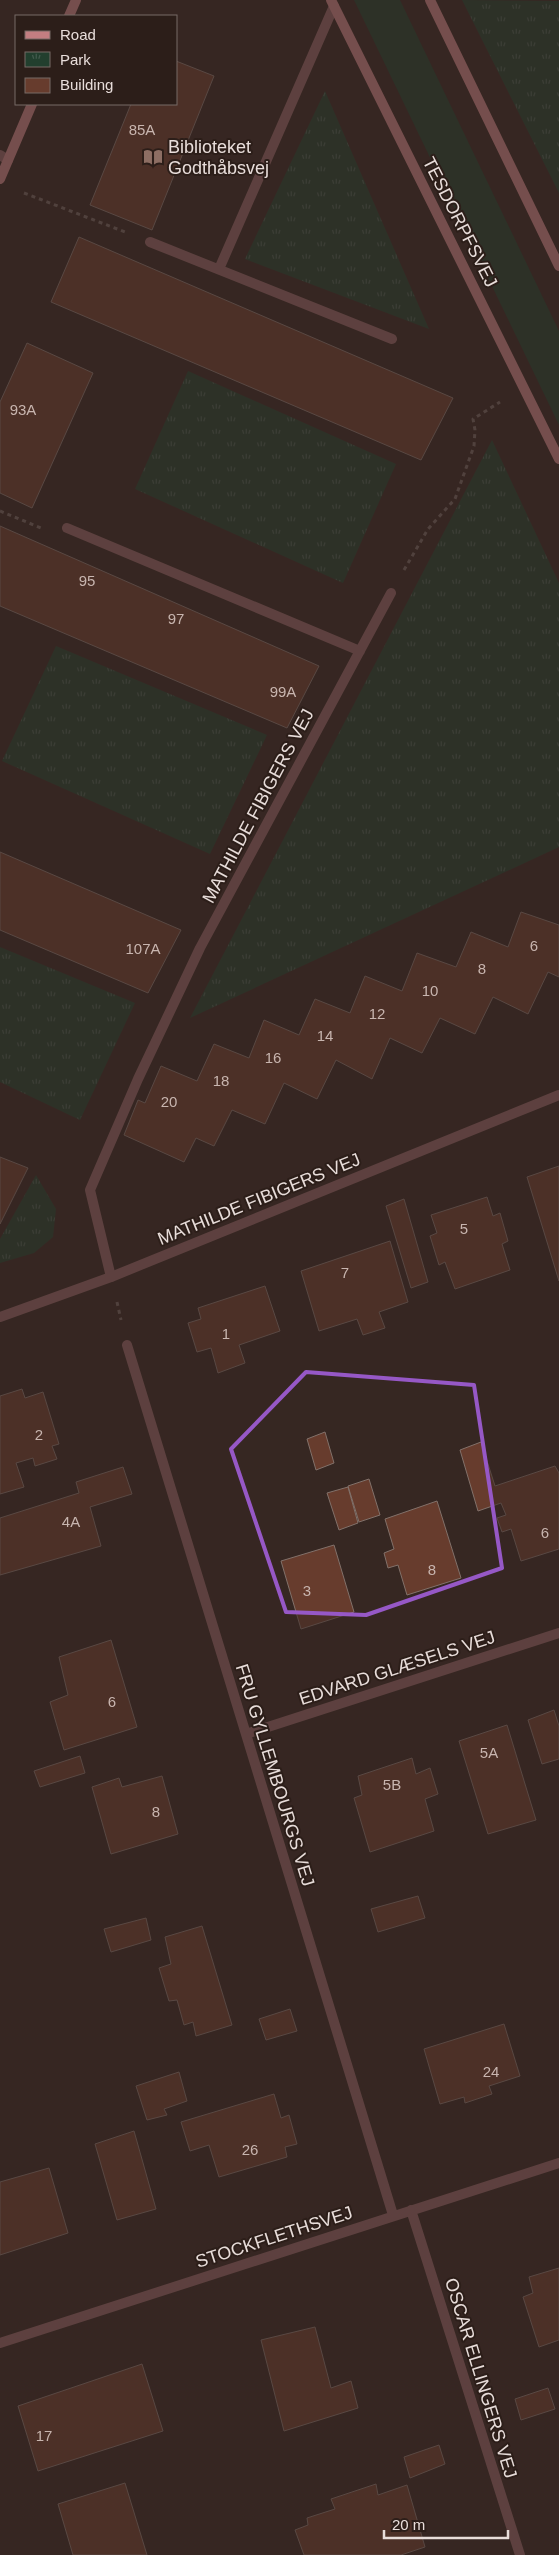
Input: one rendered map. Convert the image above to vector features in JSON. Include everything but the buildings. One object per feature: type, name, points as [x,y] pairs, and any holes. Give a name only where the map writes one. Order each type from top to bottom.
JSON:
[{"type":"street","points":[[70,15],[76,0]]},
{"type":"street","points":[[430,0],[559,266]]},
{"type":"street","points":[[219,269],[333,3]]},
{"type":"street","name":"TESDORPFSVEJ","points":[[333,3],[559,459]]},
{"type":"street","points":[[0,179],[4,157],[31,105]]},
{"type":"street","points":[[150,242],[392,339]]},
{"type":"street","points":[[68,528],[360,651]]},
{"type":"street","name":"MATHILDE FIBIGERS VEJ","points":[[111,1277],[90,1190],[138,1080],[200,948],[391,594]]},
{"type":"street","name":"MATHILDE FIBIGERS VEJ","points":[[0,1317],[111,1277],[559,1095]]},
{"type":"street","name":"FRU GYLLEMBOURGS VEJ","points":[[127,1345],[393,2216]]},
{"type":"street","name":"EDVARD GLÆSELS VEJ","points":[[246,1734],[559,1633]]},
{"type":"street","name":"STOCKFLETHSVEJ","points":[[0,2343],[559,2162]]},
{"type":"street","name":"OSCAR ELLINGERS VEJ","points":[[411,2210],[520,2555]]},
{"type":"path","points":[[18,190],[150,242]]},
{"type":"path","points":[[391,594],[428,528],[455,499],[474,446],[475,430],[473,419],[524,387]]},
{"type":"path","points":[[0,511],[7,514]]},
{"type":"path","points":[[111,1277],[127,1345]]},
{"type":"highlighted area","points":[[306,1372],[474,1385],[502,1568],[366,1615],[286,1612],[231,1449]]},
{"type":"green space","points":[[354,0],[400,0],[559,331],[559,425]]},
{"type":"green space","points":[[462,0],[559,1],[559,193]]},
{"type":"green space","points":[[325,91],[429,329],[245,259]]},
{"type":"green space","points":[[188,371],[396,464],[343,583],[135,489]]},
{"type":"green space","points":[[492,440],[559,583],[559,847],[190,1018]]},
{"type":"green space","points":[[56,646],[267,735],[210,854],[2,761]]},
{"type":"green space","points":[[0,947],[135,1003],[80,1120],[0,1082]]},
{"type":"green space","points":[[36,1175],[56,1209],[53,1237],[34,1253],[0,1263],[0,1239]]},
{"type":"place","name":"Biblioteket Godthåbsvej","points":[[153,157]]}]
